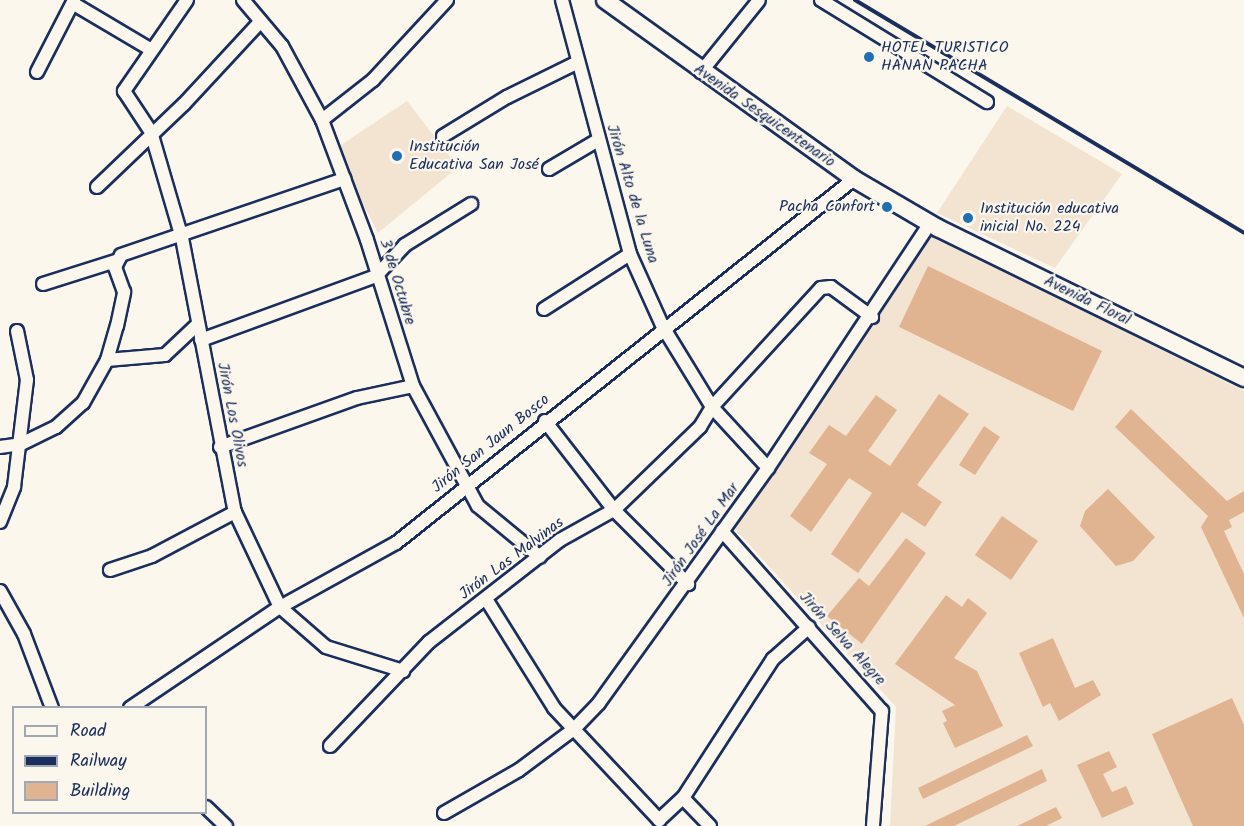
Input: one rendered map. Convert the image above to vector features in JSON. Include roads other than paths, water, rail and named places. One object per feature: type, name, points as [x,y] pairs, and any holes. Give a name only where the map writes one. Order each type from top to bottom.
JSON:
[{"type":"street","points":[[37,72],[74,2],[150,49],[187,0]]},
{"type":"street","name":"3 de Octubre","points":[[243,0],[282,46],[322,120],[344,179],[412,386],[478,507],[540,557]]},
{"type":"street","points":[[322,120],[373,80],[447,0]]},
{"type":"street","name":"Jirón Alto de la Luna","points":[[562,0],[576,63],[630,254],[663,327],[711,407],[768,468]]},
{"type":"street","name":"Avenida Sesquicentenario","points":[[605,0],[701,72],[854,179],[930,223]]},
{"type":"street","points":[[701,72],[759,0]]},
{"type":"street","points":[[821,0],[987,102]]},
{"type":"street","points":[[97,187],[152,132],[184,104],[260,22]]},
{"type":"street","name":"Jirón Los Olivos","points":[[150,49],[124,91],[152,132],[182,238],[220,447],[235,512],[280,607],[326,647],[403,671]]},
{"type":"street","points":[[442,136],[507,97],[576,63]]},
{"type":"street","points":[[549,170],[598,140]]},
{"type":"street","points":[[43,284],[182,238],[344,179]]},
{"type":"street","name":"Jirón San Jaun Bosco","points":[[133,706],[280,607],[396,543],[663,327],[854,179]]},
{"type":"street","points":[[201,340],[376,276],[405,245],[471,204]]},
{"type":"street","name":"Jirón José La Mar","points":[[444,813],[519,770],[574,729],[599,703],[688,584],[722,531],[768,468],[872,317],[930,223]]},
{"type":"street","name":"Avenida Floral","points":[[930,223],[1244,378]]},
{"type":"street","points":[[544,309],[630,254]]},
{"type":"street","points":[[0,447],[21,444],[56,427],[83,403],[107,360],[124,292],[119,258]]},
{"type":"street","name":"Jirón Las Malvinas","points":[[330,746],[429,642],[540,557],[614,510],[700,427],[711,407],[821,288],[831,287],[872,317]]},
{"type":"street","points":[[107,360],[165,355],[198,324]]},
{"type":"street","points":[[0,522],[14,487],[27,381],[17,331]]},
{"type":"street","points":[[220,447],[335,405],[412,386]]},
{"type":"street","points":[[545,421],[614,510],[688,584]]},
{"type":"street","points":[[110,570],[152,555],[235,512]]},
{"type":"street","name":"Jirón Selva Alegre","points":[[722,531],[882,711],[873,826]]},
{"type":"street","points":[[0,591],[24,634],[51,706]]},
{"type":"street","points":[[486,599],[554,708],[659,820],[683,798],[753,687],[774,659],[809,627]]},
{"type":"street","points":[[683,798],[710,826]]},
{"type":"street","points":[[207,808],[226,826]]},
{"type":"railway","points":[[855,0],[1244,233]]},
{"type":"place","name":"HOTEL TURISTICO HANAN PACHA","points":[[869,57]]},
{"type":"place","name":"Institución Educativa San José","points":[[397,156]]},
{"type":"place","name":"Pacha Confort","points":[[887,207]]},
{"type":"place","name":"Institución educativa inicial No. 224","points":[[968,218]]}]
